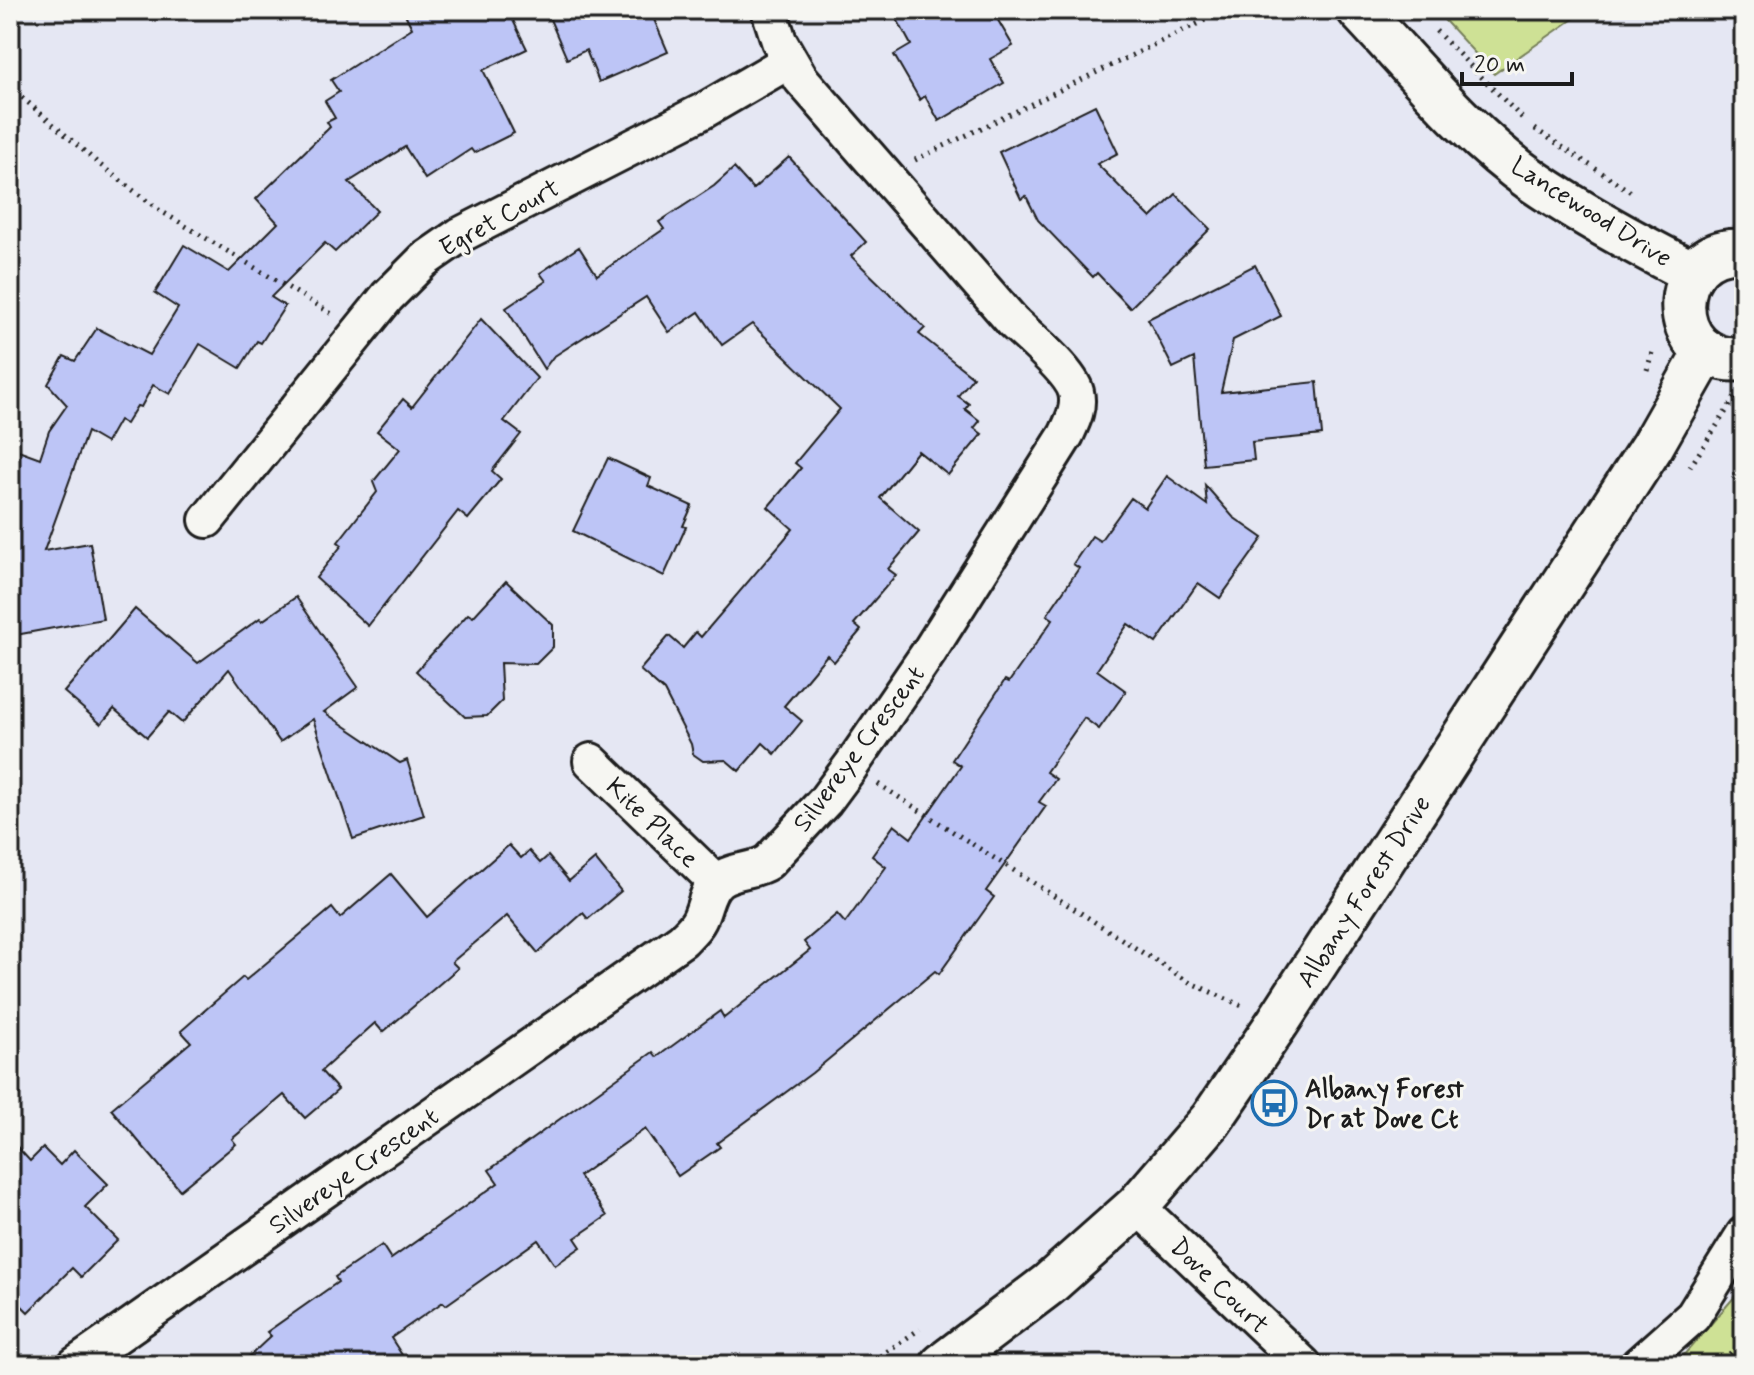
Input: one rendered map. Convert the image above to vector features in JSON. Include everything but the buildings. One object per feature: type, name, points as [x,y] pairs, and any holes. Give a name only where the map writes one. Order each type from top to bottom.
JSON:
[{"type":"street","name":"Silvereye Crescent","points":[[75,1365],[682,940],[697,925],[709,891],[716,882],[768,862],[825,801],[851,766],[929,652],[1066,435],[1075,415],[1076,390],[801,79],[779,41],[769,10]]},
{"type":"street","name":"Lancewood Drive","points":[[1359,10],[1469,126],[1532,180],[1617,234],[1693,273]]},
{"type":"street","name":"Egret Court","points":[[207,520],[387,297],[424,260],[460,235],[703,111],[789,61]]},
{"type":"street","points":[[1725,355],[1695,341],[1682,314],[1682,300],[1693,273],[1714,255],[1744,251]]},
{"type":"street","name":"Albany Forest Drive","points":[[942,1365],[1049,1284],[1137,1206],[1211,1120],[1278,1022],[1652,446],[1725,355]]},
{"type":"street","name":"Kite Place","points":[[591,761],[716,882]]},
{"type":"street","name":"Dove Court","points":[[1137,1206],[1304,1365]]},
{"type":"street","points":[[1638,1365],[1693,1316],[1744,1234]]},
{"type":"path","points":[[888,179],[924,155],[1226,10]]},
{"type":"path","points":[[1426,21],[1530,126],[1639,197]]},
{"type":"path","points":[[10,87],[99,164],[159,210],[330,312],[357,333]]},
{"type":"path","points":[[1645,380],[1655,339]]},
{"type":"path","points":[[1690,467],[1734,396],[1744,392]]},
{"type":"path","points":[[851,766],[1189,982],[1278,1022]]},
{"type":"path","points":[[1230,1017],[1239,1004]]},
{"type":"path","points":[[867,1365],[930,1321]]},
{"type":"path","points":[[1718,1365],[1744,1340]]},
{"type":"green space","points":[[1435,10],[1586,10],[1494,74]]},
{"type":"green space","points":[[1744,1286],[1744,1365],[1675,1365]]},
{"type":"place","name":"Albany Forest Dr at Dove Ct","points":[[1274,1103]]}]
